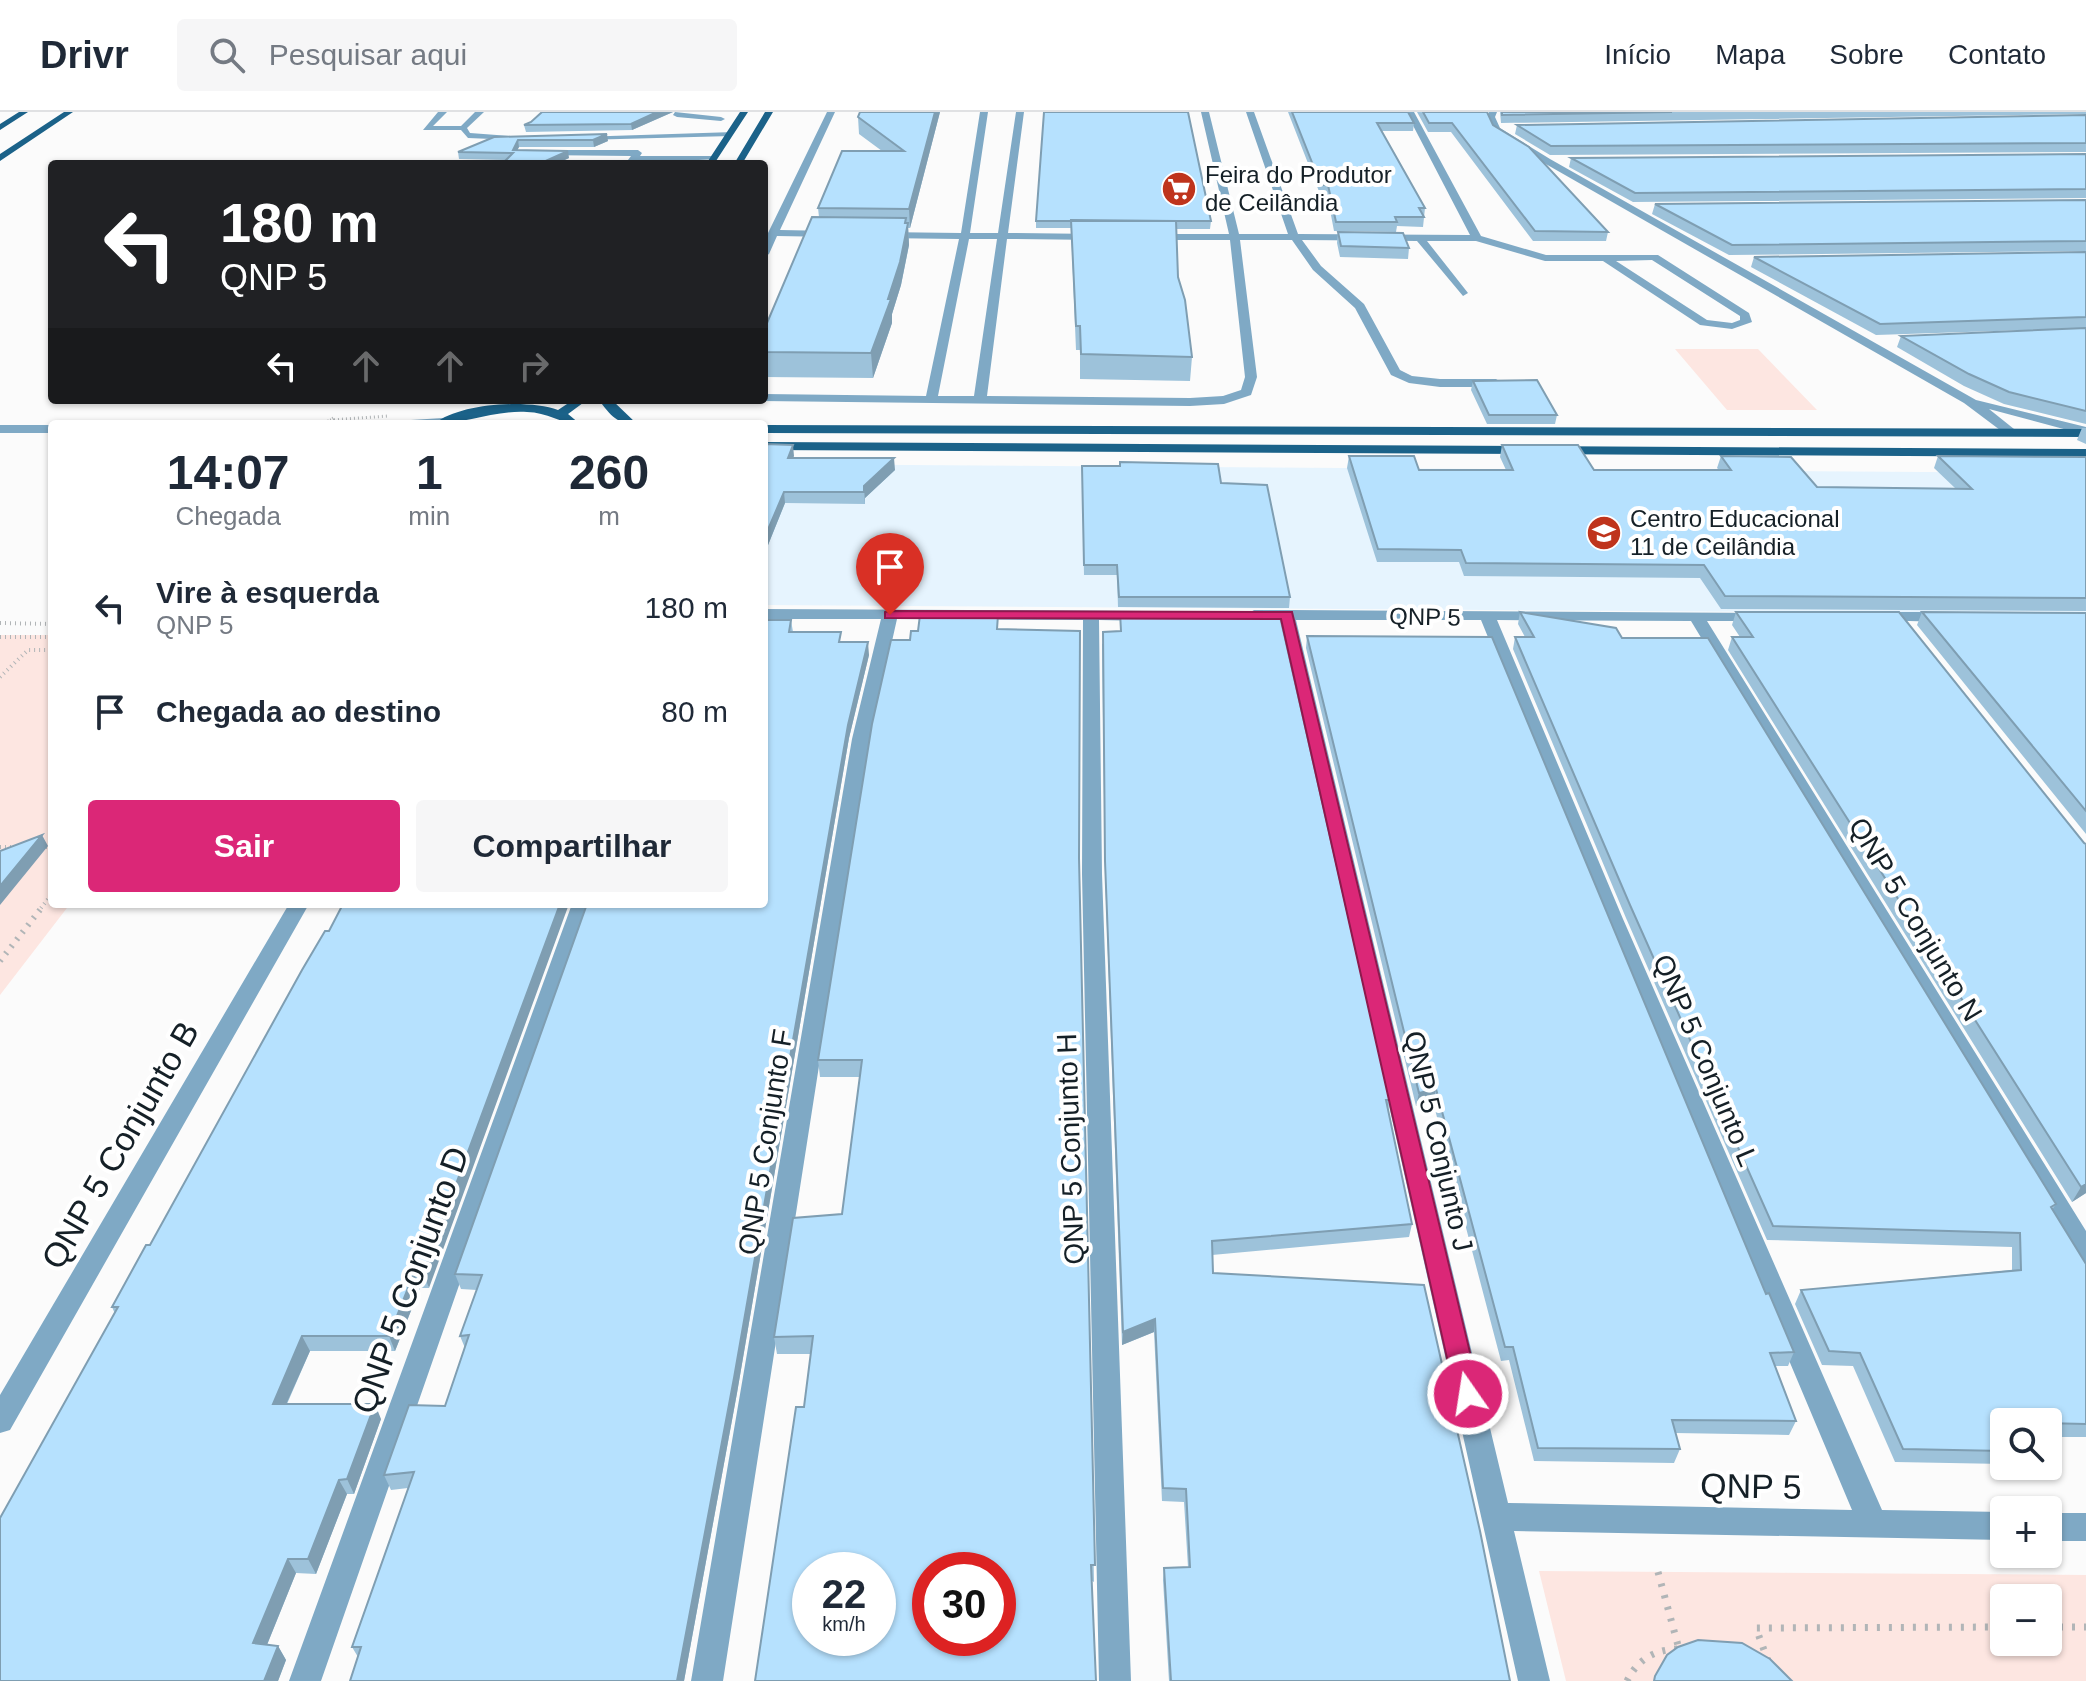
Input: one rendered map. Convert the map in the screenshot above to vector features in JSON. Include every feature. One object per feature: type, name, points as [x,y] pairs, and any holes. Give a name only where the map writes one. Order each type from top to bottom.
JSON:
[{"type":"main road","points":[[0,128],[24,112]]},
{"type":"main road","points":[[0,158],[69,112]]},
{"type":"main road","points":[[713,160],[744,112]]},
{"type":"main road","points":[[740,160],[769,112]]},
{"type":"main road","points":[[451,420],[488,404]]},
{"type":"main road","points":[[560,414],[575,404]]},
{"type":"main road","points":[[608,404],[624,420]]},
{"type":"main road","points":[[468,414],[518,408],[560,414],[568,420]]},
{"type":"main road","points":[[768,429],[2086,432]]},
{"type":"main road","points":[[768,446],[2086,453]]},
{"type":"street","points":[[443,112],[426,128],[463,128],[480,112]]},
{"type":"street","points":[[679,112],[677,115],[722,115]]},
{"type":"street","points":[[768,245],[831,112]]},
{"type":"street","points":[[931,401],[965,236],[984,112]]},
{"type":"street","points":[[980,400],[1020,112]]},
{"type":"street","points":[[768,398],[1190,402],[1224,400],[1247,392],[1251,377],[1235,237],[1205,112]]},
{"type":"street","points":[[1250,112],[1293,235],[1317,268],[1360,306],[1395,372],[1409,379],[1440,383],[1496,383]]},
{"type":"street","points":[[1410,112],[1477,238]]},
{"type":"street","points":[[1493,112],[1491,117],[1496,129],[1547,161],[1968,400],[2013,433]]},
{"type":"street","points":[[711,134],[722,115]]},
{"type":"street","points":[[463,128],[468,135],[533,137],[524,147]]},
{"type":"street","points":[[1496,129],[1511,128]]},
{"type":"street","points":[[575,137],[731,134]]},
{"type":"street","points":[[534,153],[638,153],[633,160]]},
{"type":"street","points":[[1547,161],[1578,161]]},
{"type":"street","points":[[1629,208],[1661,208]]},
{"type":"street","points":[[773,233],[847,234]]},
{"type":"street","points":[[862,234],[1112,237]]},
{"type":"street","points":[[1143,237],[1293,235],[1477,238],[1545,258],[1654,257],[1745,315],[1746,322],[1732,326],[1704,323],[1605,258]]},
{"type":"street","points":[[1419,237],[1463,293]]},
{"type":"street","points":[[1719,261],[1750,260]]},
{"type":"street","points":[[1866,342],[1896,341]]},
{"type":"street","points":[[1968,400],[2086,432]]},
{"type":"street","points":[[0,429],[48,429]]},
{"type":"street","points":[[768,614],[1166,616]]},
{"type":"street","name":"QNP 5 Conjunto F","points":[[707,1681],[861,739],[890,615]]},
{"type":"street","name":"QNP 5","points":[[1242,615],[1774,616]]},
{"type":"street","name":"QNP 5 Conjunto J","points":[[1287,615],[1534,1681]]},
{"type":"street","name":"QNP 5 Conjunto H","points":[[1091,616],[1092,874],[1115,1681]]},
{"type":"street","name":"QNP 5 Conjunto N","points":[[1696,616],[2086,1253]]},
{"type":"street","name":"QNP 5 Conjunto L","points":[[1488,617],[1613,919],[1873,1524]]},
{"type":"street","points":[[1867,617],[1961,617]]},
{"type":"street","points":[[1899,617],[1918,641]]},
{"type":"street","name":"QNP 5 Conjunto B","points":[[0,1421],[297,908]]},
{"type":"street","name":"QNP 5 Conjunto D","points":[[305,1681],[581,908]]},
{"type":"street","name":"QNP 5","points":[[1497,1517],[1990,1526]]},
{"type":"street","points":[[2062,1527],[2086,1527]]},
{"type":"path","points":[[0,623],[48,624]]},
{"type":"path","points":[[0,637],[48,637]]},
{"type":"path","points":[[0,677],[28,650],[48,650]]},
{"type":"path","points":[[0,847],[26,847]]},
{"type":"path","points":[[39,847],[48,847]]},
{"type":"path","points":[[0,961],[48,899]]},
{"type":"path","points":[[1658,1572],[1679,1649]]},
{"type":"path","points":[[1770,1668],[1756,1628],[1990,1627]]},
{"type":"path","points":[[2062,1627],[2086,1627]]},
{"type":"path","points":[[1627,1681],[1633,1668],[1648,1655],[1668,1648],[1690,1650]]},
{"type":"shaded area","points":[[1675,349],[1758,349],[1817,410],[1727,410]]},
{"type":"shaded area","points":[[768,464],[2086,473],[2086,614],[768,605]]},
{"type":"shaded area","points":[[0,635],[48,635],[48,908],[67,908],[0,995]]},
{"type":"shaded area","points":[[1539,1571],[2086,1575],[2086,1681],[1566,1681]]},
{"type":"building","points":[[542,112],[657,112],[631,124],[524,125]]},
{"type":"building","points":[[860,112],[935,112],[909,209],[818,208],[842,151],[904,151],[858,117]]},
{"type":"building","points":[[1044,112],[1188,112],[1211,221],[1036,221]]},
{"type":"building","points":[[1292,112],[1408,112],[1414,123],[1377,123],[1425,208],[1419,208],[1424,217],[1395,217],[1397,222],[1336,222],[1328,185],[1321,185]]},
{"type":"building","points":[[1423,112],[1487,112],[1493,125],[1529,147],[1608,232],[1535,231],[1452,123],[1429,123]]},
{"type":"building","points":[[1502,112],[1672,112],[1502,115]]},
{"type":"building","points":[[2086,115],[2086,143],[1551,146],[1517,125]]},
{"type":"building","points":[[607,134],[593,140],[518,140],[513,150],[568,151],[548,160],[506,160],[513,153],[458,152],[494,137]]},
{"type":"building","points":[[2086,154],[2086,189],[1635,193],[1571,158]]},
{"type":"building","points":[[2086,200],[2086,241],[1732,245],[1655,204]]},
{"type":"building","points":[[812,217],[906,218],[905,223],[908,223],[900,262],[888,299],[891,299],[871,353],[768,352],[768,321]]},
{"type":"building","points":[[1071,220],[1176,221],[1178,277],[1185,300],[1192,357],[1081,354],[1080,326],[1076,326]]},
{"type":"building","points":[[1338,232],[1403,233],[1409,248],[1341,246]]},
{"type":"building","points":[[2086,252],[2086,317],[1880,324],[1754,257]]},
{"type":"building","points":[[2086,328],[2086,411],[2009,392],[1969,374],[1901,336]]},
{"type":"building","points":[[1537,380],[1557,415],[1489,415],[1473,381]]},
{"type":"building","points":[[768,444],[793,445],[788,458],[894,458],[864,486],[864,492],[784,492],[768,530]]},
{"type":"building","name":"Centro Educacional 11 de Ceilândia","points":[[1502,445],[1578,445],[1594,470],[1731,470],[1721,456],[1791,457],[1817,487],[1972,489],[1938,456],[2086,457],[2086,598],[1725,596],[1704,565],[1466,563],[1461,550],[1378,549],[1349,456],[1414,456],[1419,470],[1513,470]]},
{"type":"building","points":[[1120,462],[1218,464],[1221,483],[1267,485],[1290,597],[1119,597],[1117,565],[1084,565],[1082,466],[1120,466]]},
{"type":"building","points":[[1120,612],[1279,612],[1390,1100],[1386,1100],[1412,1224],[1212,1241],[1213,1273],[1424,1285],[1480,1531],[1510,1681],[1171,1681],[1164,1568],[1190,1567],[1186,1489],[1163,1488],[1155,1319],[1123,1332],[1105,861],[1103,632],[1121,631]]},
{"type":"building","points":[[1520,612],[1616,628],[1622,638],[1708,638],[2056,1204],[2051,1207],[2086,1264],[2086,1424],[2062,1423],[2062,1408],[1990,1408],[1990,1451],[1903,1449],[1860,1353],[1829,1351],[1801,1290],[2021,1270],[2020,1233],[1773,1226],[1515,637],[1534,637]]},
{"type":"building","points":[[1736,612],[1899,612],[2086,844],[2086,1184],[2081,1187],[1732,637],[1753,637]]},
{"type":"building","points":[[1922,612],[2086,613],[2086,811]]},
{"type":"building","points":[[920,615],[998,615],[997,629],[1080,631],[1079,858],[1095,1565],[1091,1565],[1096,1681],[755,1681],[796,1407],[804,1407],[813,1336],[774,1337],[793,1218],[842,1214],[862,1060],[818,1060],[872,724],[891,640],[910,640],[911,631],[918,631]]},
{"type":"building","points":[[768,620],[791,620],[789,632],[841,632],[839,642],[868,642],[848,725],[734,1378],[677,1681],[350,1681],[361,1647],[352,1647],[414,1472],[384,1475],[409,1405],[445,1406],[469,1335],[460,1336],[482,1275],[455,1274],[586,908],[768,908]]},
{"type":"building","points":[[1307,636],[1492,637],[1766,1294],[1769,1293],[1794,1352],[1770,1353],[1796,1421],[1672,1420],[1680,1449],[1538,1448],[1513,1347],[1505,1347],[1436,1089],[1419,1093]]},
{"type":"building","points":[[42,835],[0,886],[0,851]]},
{"type":"building","points":[[341,908],[559,908],[423,1273],[414,1273],[389,1336],[302,1336],[273,1404],[375,1404],[347,1479],[339,1480],[308,1559],[288,1559],[253,1643],[278,1646],[264,1681],[0,1681],[0,1518],[118,1307],[112,1307],[146,1245],[150,1245],[302,970],[325,931],[329,931]]},
{"type":"building","points":[[1698,1640],[1742,1643],[1770,1659],[1792,1681],[1654,1681],[1667,1655],[1678,1647]]},
{"type":"place","name":"Feira do Produtor de Ceilândia","points":[[1179,189]]},
{"type":"place","name":"Centro Educacional 11 de Ceilândia","points":[[1604,533]]},
{"type":"route","points":[[890,615],[1287,615],[1323,781],[1468,1394]]}]
